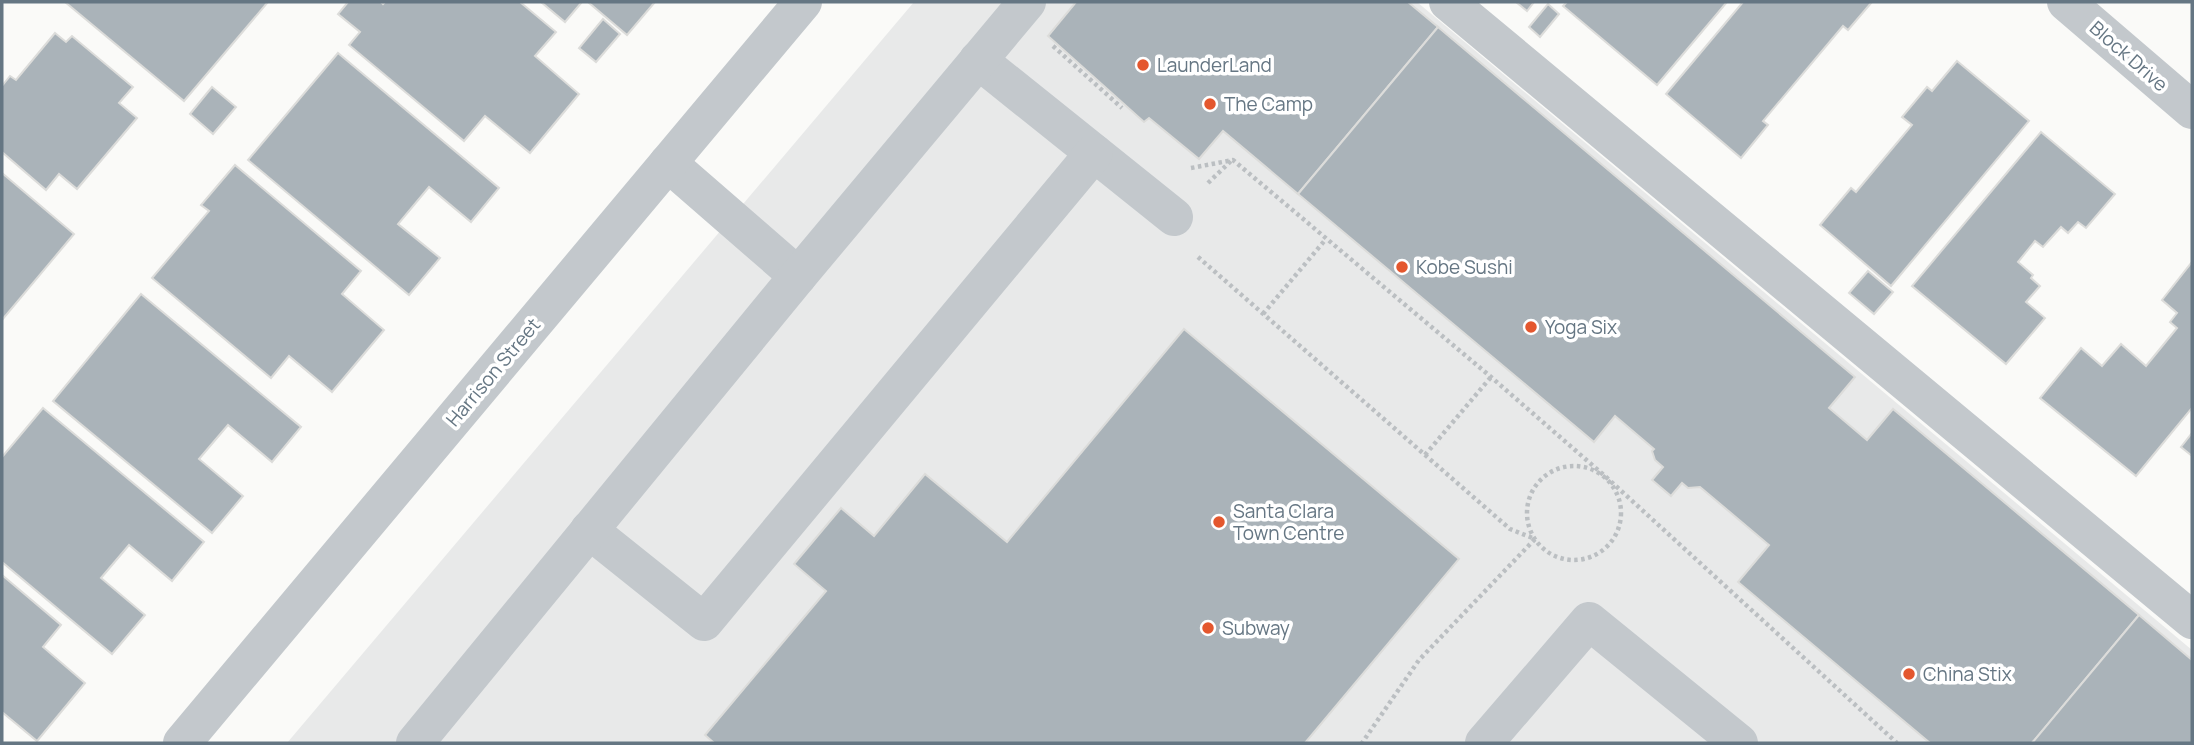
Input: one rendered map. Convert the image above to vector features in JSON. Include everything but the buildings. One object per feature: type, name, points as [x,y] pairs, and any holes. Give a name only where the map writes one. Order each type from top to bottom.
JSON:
[{"type":"street","name":"Harrison Street","points":[[182,743],[803,2]]},
{"type":"street","points":[[415,743],[1027,2]]},
{"type":"street","points":[[1448,2],[2192,621]]},
{"type":"street","name":"Block Drive","points":[[2066,2],[2192,110]]},
{"type":"street","points":[[978,60],[1174,217]]},
{"type":"street","points":[[589,530],[705,622],[1094,153]]},
{"type":"street","points":[[668,163],[798,276]]},
{"type":"street","points":[[1484,743],[1589,621],[1739,743]]},
{"type":"path","points":[[1051,44],[1130,115]]},
{"type":"path","points":[[1189,168],[1233,160],[1606,477],[1897,743]]},
{"type":"path","points":[[1174,217],[1185,246],[1510,529],[1535,539]]},
{"type":"path","points":[[1263,314],[1326,239]]},
{"type":"path","points":[[1425,456],[1491,377]]},
{"type":"path","points":[[1578,466],[1606,477],[1618,497],[1621,520],[1616,536],[1606,548],[1577,560],[1561,558],[1547,551],[1535,539],[1529,526],[1527,511],[1530,496],[1538,483],[1549,473],[1563,467],[1578,466]]},
{"type":"path","points":[[1362,743],[1419,660],[1535,539]]},
{"type":"shaded area","name":"Santa Clara Town Centre","points":[[914,2],[1417,2],[2192,650],[2192,743],[287,743]]},
{"type":"place","name":"LaunderLand","points":[[1143,65]]},
{"type":"place","name":"The Camp","points":[[1210,104]]},
{"type":"place","name":"Kobe Sushi","points":[[1402,267]]},
{"type":"place","name":"Yoga Six","points":[[1531,327]]},
{"type":"place","name":"Santa Clara Town Centre","points":[[1219,522]]},
{"type":"place","name":"Subway","points":[[1208,628]]},
{"type":"place","name":"China Stix","points":[[1909,674]]}]
